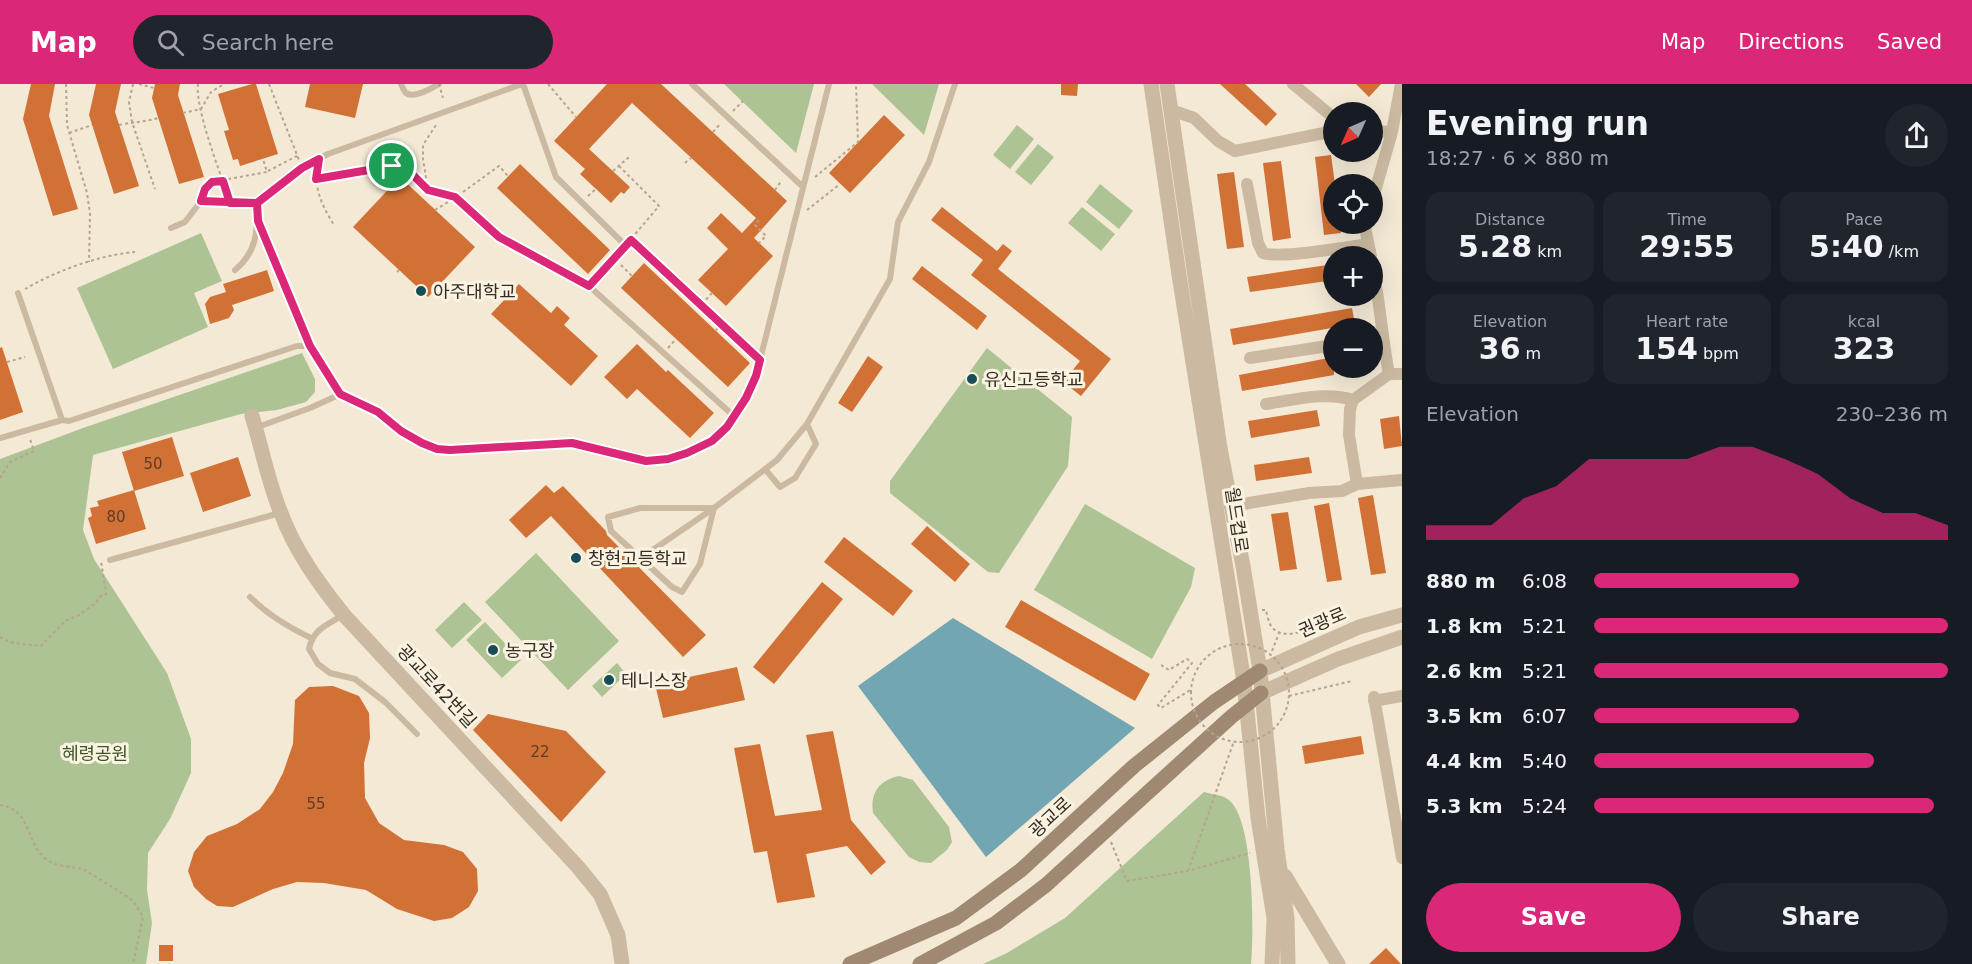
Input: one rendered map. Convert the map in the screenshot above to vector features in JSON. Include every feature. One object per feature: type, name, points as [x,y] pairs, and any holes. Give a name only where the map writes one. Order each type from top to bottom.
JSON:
[{"type":"main road","name":"광교로","points":[[850,964],[956,918],[1022,870],[1134,766],[1214,702],[1260,671]]},
{"type":"main road","points":[[920,964],[996,923],[1046,885],[1230,717],[1261,693]]},
{"type":"street","name":"월드컵로","points":[[1151,84],[1180,287],[1244,682],[1258,818],[1274,918],[1272,964]]},
{"type":"street","name":"월드컵로","points":[[1167,84],[1220,448],[1243,566],[1260,671],[1279,866],[1287,918],[1288,964]]},
{"type":"street","points":[[1293,84],[1323,109]]},
{"type":"street","points":[[1380,174],[1392,132],[1401,84]]},
{"type":"street","points":[[1172,110],[1194,118],[1218,141],[1235,151],[1323,133]]},
{"type":"street","points":[[1383,131],[1392,132]]},
{"type":"street","points":[[1247,184],[1258,243],[1263,253],[1283,255],[1323,253]]},
{"type":"street","points":[[1250,358],[1323,347]]},
{"type":"street","points":[[1383,357],[1389,374]]},
{"type":"street","points":[[1357,484],[1349,435],[1350,409],[1353,400],[1389,374],[1402,374]]},
{"type":"street","points":[[1266,404],[1326,396],[1353,400]]},
{"type":"street","name":"광교로42번길","points":[[254,422],[281,513],[319,583],[344,615],[578,867],[600,894],[618,935],[622,964]]},
{"type":"street","points":[[1231,506],[1342,491],[1357,484],[1402,480]]},
{"type":"street","name":"권광로","points":[[1260,671],[1359,627],[1402,615]]},
{"type":"street","points":[[1261,693],[1338,658],[1402,637]]},
{"type":"street","points":[[1402,696],[1374,699],[1402,858]]},
{"type":"street","points":[[1279,866],[1338,964]]},
{"type":"lane","points":[[401,84],[405,92],[413,94],[439,84]]},
{"type":"lane","points":[[171,228],[185,222],[201,201],[257,203],[302,168],[349,145],[522,84],[556,177],[628,243],[589,286]]},
{"type":"lane","points":[[692,84],[803,187]]},
{"type":"lane","points":[[258,221],[310,346],[340,394],[378,412],[401,431],[437,449],[572,443],[646,461],[668,459],[712,441],[735,417],[750,391],[760,360],[829,84]]},
{"type":"lane","points":[[641,558],[714,508],[777,460],[807,424],[890,279],[898,222],[929,162],[955,84]]},
{"type":"lane","points":[[455,197],[499,237],[589,286],[735,417]]},
{"type":"lane","points":[[235,270],[245,262],[253,248],[258,221],[257,203]]},
{"type":"lane","points":[[18,293],[62,420]]},
{"type":"lane","points":[[0,438],[62,420],[69,421],[297,346],[310,346]]},
{"type":"lane","points":[[254,422],[310,408],[340,394]]},
{"type":"lane","points":[[765,469],[780,487],[795,478],[816,444],[807,424]]},
{"type":"lane","points":[[640,508],[714,508],[700,564],[682,592],[672,587],[611,531],[608,517],[640,508]]},
{"type":"lane","points":[[110,560],[281,513]]},
{"type":"lane","points":[[250,597],[265,612],[311,638]]},
{"type":"lane","points":[[344,615],[311,638],[309,648],[318,664],[330,673],[355,679],[385,702],[417,734]]},
{"type":"path","points":[[66,84],[67,125],[87,193],[90,214],[88,262]]},
{"type":"path","points":[[133,84],[129,102],[132,122],[156,189]]},
{"type":"path","points":[[139,84],[154,88]]},
{"type":"path","points":[[198,84],[197,93],[201,109],[230,203]]},
{"type":"path","points":[[183,113],[201,109],[212,92],[224,84]]},
{"type":"path","points":[[270,84],[302,168]]},
{"type":"path","points":[[439,84],[443,98]]},
{"type":"path","points":[[548,84],[576,117]]},
{"type":"path","points":[[803,187],[858,142],[856,84]]},
{"type":"path","points":[[712,132],[743,101]]},
{"type":"path","points":[[428,190],[423,145],[442,112]]},
{"type":"path","points":[[119,125],[132,122],[144,123],[158,118]]},
{"type":"path","points":[[69,133],[92,124]]},
{"type":"path","points":[[201,201],[205,189],[212,182],[267,172],[297,156]]},
{"type":"path","points":[[613,171],[629,157]]},
{"type":"path","points":[[685,163],[691,158]]},
{"type":"path","points":[[263,159],[267,172]]},
{"type":"path","points":[[319,159],[316,179],[323,208],[334,225]]},
{"type":"path","points":[[435,210],[499,165],[508,176]]},
{"type":"path","points":[[316,179],[392,166],[412,174],[428,190],[455,197]]},
{"type":"path","points":[[619,166],[659,206],[628,243],[701,305],[760,360]]},
{"type":"path","points":[[776,190],[788,172]]},
{"type":"path","points":[[795,220],[840,184]]},
{"type":"path","points":[[759,220],[754,225],[766,236],[759,243]]},
{"type":"path","points":[[18,293],[41,280],[88,262],[135,252]]},
{"type":"path","points":[[614,259],[632,276]]},
{"type":"path","points":[[701,305],[712,293]]},
{"type":"path","points":[[716,330],[722,324]]},
{"type":"path","points":[[7,362],[25,357]]},
{"type":"path","points":[[0,478],[10,462],[34,451],[27,430]]},
{"type":"path","points":[[0,637],[20,644],[41,646],[65,621],[79,615],[96,603],[99,597],[106,594],[100,561],[110,560]]},
{"type":"path","points":[[1266,610],[1270,625],[1279,633],[1291,635],[1335,619]]},
{"type":"path","points":[[1270,654],[1279,633]]},
{"type":"path","points":[[1241,644],[1257,646],[1270,654],[1281,666],[1288,681],[1289,696],[1286,712],[1277,725],[1265,735],[1250,741],[1234,741],[1214,734],[1205,727],[1194,708],[1192,689],[1194,675],[1206,657],[1225,646],[1241,644]]},
{"type":"path","points":[[1161,665],[1169,670],[1187,658],[1192,663],[1158,705],[1161,708],[1192,689]]},
{"type":"path","points":[[1289,696],[1352,681]]},
{"type":"path","points":[[1188,870],[1234,741]]},
{"type":"path","points":[[0,805],[14,809],[21,815],[36,849],[47,860],[64,867],[84,870],[132,899],[143,917],[133,964]]},
{"type":"path","points":[[1105,830],[1127,881],[1188,870],[1253,853]]},
{"type":"green space","points":[[724,84],[814,84],[796,153]]},
{"type":"green space","points":[[872,84],[939,84],[924,135]]},
{"type":"green space","points":[[1017,125],[1034,139],[1010,169],[993,155]]},
{"type":"green space","points":[[1038,144],[1054,157],[1031,185],[1015,172]]},
{"type":"green space","points":[[1100,184],[1133,211],[1119,229],[1086,202]]},
{"type":"green space","points":[[1082,207],[1115,234],[1101,251],[1068,223]]},
{"type":"green space","points":[[201,233],[222,281],[194,293],[208,327],[113,369],[77,288]]},
{"type":"green space","points":[[987,348],[1072,417],[1068,466],[999,573],[988,572],[890,493],[890,481]]},
{"type":"green space","name":"혜령공원","points":[[302,353],[315,379],[315,392],[306,402],[277,410],[241,414],[93,455],[83,530],[94,559],[167,673],[191,739],[191,773],[170,819],[148,853],[147,890],[152,923],[146,964],[0,964],[0,459]]},
{"type":"green space","points":[[1085,504],[1195,568],[1191,587],[1152,659],[1034,590]]},
{"type":"green space","points":[[536,553],[619,641],[568,690],[485,602]]},
{"type":"green space","name":"농구장","points":[[464,602],[482,620],[452,648],[435,630]]},
{"type":"green space","name":"농구장","points":[[485,622],[521,660],[502,678],[466,640]]},
{"type":"green space","name":"테니스장","points":[[617,663],[626,674],[602,697],[592,686]]},
{"type":"green space","points":[[899,776],[913,780],[949,827],[952,842],[947,850],[931,863],[919,862],[909,857],[873,813],[873,799],[878,788],[886,781]]},
{"type":"green space","points":[[1204,792],[1230,801],[1238,813],[1244,831],[1251,878],[1251,964],[983,964],[1007,953],[1065,918]]},
{"type":"water","points":[[953,618],[1135,728],[986,857],[858,686]]},
{"type":"building","points":[[31,84],[55,84],[49,116],[78,209],[53,216],[23,119]]},
{"type":"building","points":[[96,84],[121,84],[115,112],[139,186],[114,194],[89,115]]},
{"type":"building","points":[[155,84],[180,84],[178,95],[204,177],[179,184],[152,98]]},
{"type":"building","points":[[256,84],[278,154],[240,166],[238,159],[233,160],[224,131],[229,130],[218,94]]},
{"type":"building","points":[[310,84],[363,84],[355,118],[305,107]]},
{"type":"building","points":[[607,84],[661,84],[787,201],[754,238],[773,256],[726,306],[698,280],[728,249],[707,228],[721,213],[742,233],[756,218],[632,103],[589,149],[630,187],[624,194],[621,192],[611,203],[580,174],[585,169],[554,141]]},
{"type":"building","points":[[1061,84],[1078,84],[1077,96],[1061,95]]},
{"type":"building","points":[[1220,84],[1245,84],[1277,114],[1266,126]]},
{"type":"building","points":[[1356,84],[1381,84],[1369,97]]},
{"type":"building","points":[[884,115],[905,135],[850,193],[829,173]]},
{"type":"building","points":[[1323,156],[1323,162],[1332,162],[1334,174],[1323,174],[1323,226],[1315,157]]},
{"type":"building","points":[[1281,161],[1291,238],[1273,241],[1263,163]]},
{"type":"building","points":[[520,164],[610,250],[588,274],[497,188]]},
{"type":"building","points":[[1234,172],[1244,247],[1227,249],[1217,174]]},
{"type":"building","points":[[400,177],[475,247],[428,297],[353,227]]},
{"type":"building","points":[[942,207],[997,251],[1003,244],[1012,251],[998,269],[1111,359],[1081,396],[1063,382],[1080,361],[971,275],[983,260],[931,220]]},
{"type":"building","points":[[644,263],[750,363],[728,387],[621,288]]},
{"type":"building","points":[[922,266],[987,316],[977,330],[912,279]]},
{"type":"building","points":[[1323,266],[1323,282],[1250,292],[1247,277]]},
{"type":"building","points":[[267,270],[274,291],[232,305],[234,310],[229,318],[210,324],[205,304],[210,297],[226,292],[223,284]]},
{"type":"building","points":[[519,284],[551,313],[557,306],[570,318],[564,325],[598,356],[571,386],[491,314]]},
{"type":"building","points":[[1352,308],[1354,318],[1323,318],[1323,330],[1233,345],[1230,329]]},
{"type":"building","points":[[637,344],[714,413],[690,438],[637,389],[627,399],[604,377]]},
{"type":"building","points":[[2,347],[23,412],[0,420],[0,348]]},
{"type":"building","points":[[868,356],[883,367],[852,412],[838,403]]},
{"type":"building","points":[[1323,359],[1323,377],[1242,391],[1239,375]]},
{"type":"building","points":[[1317,410],[1320,426],[1251,438],[1248,421]]},
{"type":"building","points":[[1399,416],[1402,446],[1384,449],[1380,419]]},
{"type":"building","points":[[172,437],[184,476],[134,491],[122,452]]},
{"type":"building","points":[[238,457],[251,496],[203,512],[190,473]]},
{"type":"building","points":[[1309,457],[1312,473],[1256,481],[1254,465]]},
{"type":"building","points":[[546,485],[554,493],[563,486],[606,531],[607,535],[706,635],[683,657],[551,516],[526,538],[509,520]]},
{"type":"building","points":[[134,490],[146,529],[96,544],[88,518],[92,516],[90,508],[99,506],[97,501]]},
{"type":"building","points":[[1373,495],[1386,573],[1371,575],[1358,498]]},
{"type":"building","points":[[1329,503],[1342,580],[1327,582],[1314,506]]},
{"type":"building","points":[[1288,512],[1297,569],[1280,571],[1271,514]]},
{"type":"building","points":[[927,526],[970,564],[955,582],[911,544]]},
{"type":"building","points":[[844,537],[913,591],[893,616],[824,562]]},
{"type":"building","points":[[822,582],[843,599],[774,684],[753,667]]},
{"type":"building","points":[[1021,600],[1150,674],[1135,701],[1005,627]]},
{"type":"building","points":[[737,667],[745,700],[663,718],[655,684]]},
{"type":"building","points":[[333,686],[359,696],[369,713],[370,738],[364,763],[365,798],[379,823],[404,840],[444,845],[463,852],[477,869],[478,891],[469,907],[452,918],[434,921],[397,909],[366,890],[324,883],[297,882],[273,889],[233,907],[217,906],[194,887],[188,871],[194,852],[207,836],[237,824],[260,809],[273,792],[283,773],[293,744],[295,700],[309,687]]},
{"type":"building","points":[[488,714],[566,731],[606,772],[561,822],[473,730]]},
{"type":"building","points":[[833,731],[851,820],[886,862],[871,875],[847,846],[806,854],[815,897],[777,903],[767,851],[754,853],[734,748],[760,744],[775,816],[822,810],[806,735]]},
{"type":"building","points":[[1361,736],[1364,754],[1305,764],[1302,746]]},
{"type":"building","points":[[159,945],[173,945],[173,961],[159,961]]},
{"type":"building","points":[[1386,948],[1401,964],[1369,964]]},
{"type":"place","name":"아주대학교","points":[[421,291]]},
{"type":"place","name":"유신고등학교","points":[[972,379]]},
{"type":"place","name":"창현고등학교","points":[[576,558]]},
{"type":"place","name":"농구장","points":[[493,650]]},
{"type":"place","name":"테니스장","points":[[609,680]]},
{"type":"route","points":[[392,166],[316,179],[319,159],[302,168],[257,203],[230,203],[201,201],[205,189],[212,182],[223,181],[230,203],[257,203],[258,221],[310,346],[340,394],[378,412],[401,431],[422,443],[437,449],[450,450],[572,443],[646,461],[668,459],[712,441],[735,417],[756,376],[760,360],[631,240],[589,286],[499,237],[455,197],[428,190],[412,174],[392,166]]}]
